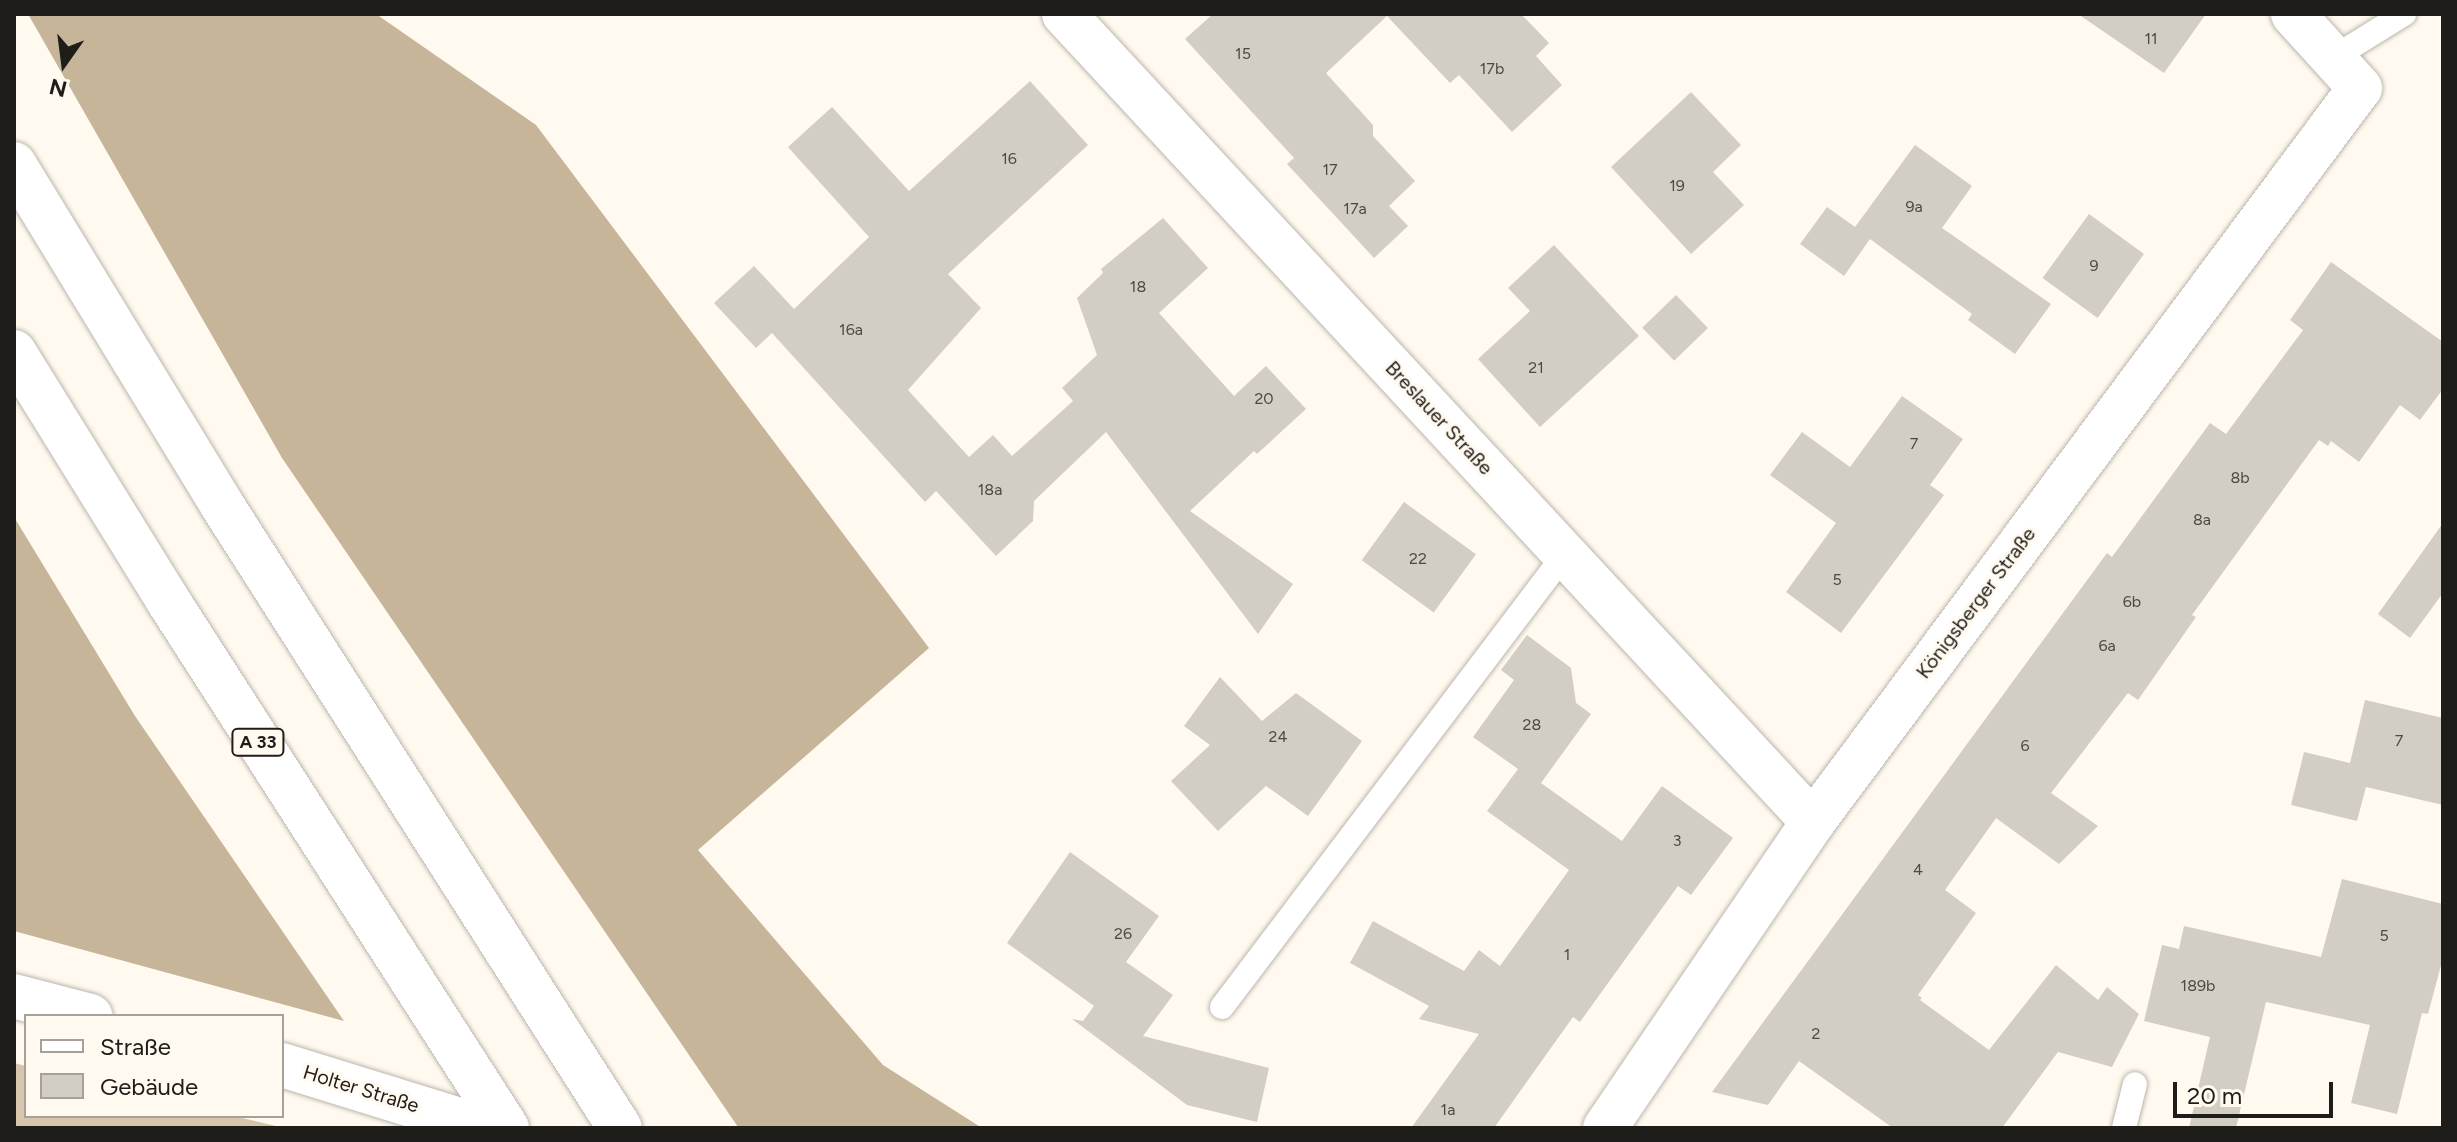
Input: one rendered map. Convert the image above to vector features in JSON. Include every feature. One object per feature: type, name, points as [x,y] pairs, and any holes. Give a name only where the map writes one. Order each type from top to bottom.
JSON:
[{"type":"main road","name":"Breslauer Straße","points":[[1064,14],[1813,822]]},
{"type":"main road","points":[[2293,14],[2347,73]]},
{"type":"main road","name":"Königsberger Straße","points":[[1605,1128],[1813,822],[2347,73]]},
{"type":"main road","points":[[14,164],[222,505],[620,1128]]},
{"type":"main road","name":"A 33","points":[[14,352],[167,599],[507,1128]]},
{"type":"main road","points":[[14,996],[82,1014]]},
{"type":"main road","name":"Holter Straße","points":[[285,1066],[485,1128]]},
{"type":"lane","points":[[2347,73],[2404,14]]},
{"type":"lane","points":[[1222,1007],[1565,554]]},
{"type":"lane","points":[[2124,1128],[2135,1084]]},
{"type":"shaded area","points":[[28,14],[376,14],[536,125],[929,648],[698,850],[883,1065],[982,1128],[738,1127],[282,458]]},
{"type":"shaded area","points":[[14,517],[135,716],[344,1021],[14,931]]},
{"type":"shaded area","points":[[14,1063],[24,1066],[24,1118],[242,1118],[284,1128],[14,1128]]},
{"type":"building","points":[[1213,14],[1521,14],[1549,43],[1536,56],[1562,85],[1512,132],[1459,75],[1450,83],[1387,16],[1326,73],[1373,125],[1373,136],[1415,181],[1389,206],[1408,226],[1374,258],[1287,164],[1294,158],[1185,39]]},
{"type":"building","points":[[2078,14],[2206,14],[2164,73]]},
{"type":"building","points":[[1030,81],[1088,145],[948,274],[981,308],[908,390],[969,457],[993,435],[1012,456],[1073,401],[1062,388],[1097,355],[1077,298],[1103,273],[1101,269],[1163,218],[1208,268],[1159,313],[1234,396],[1266,366],[1306,409],[1257,454],[1254,451],[1190,511],[1293,584],[1258,634],[1106,432],[1034,501],[1033,521],[996,556],[936,491],[925,502],[772,333],[756,348],[714,303],[754,266],[794,309],[869,237],[788,147],[832,107],[909,191]]},
{"type":"building","points":[[1691,92],[1741,145],[1713,172],[1744,205],[1691,254],[1611,167]]},
{"type":"building","points":[[1915,145],[1972,186],[1942,228],[2051,304],[2015,354],[1968,320],[1972,314],[1870,239],[1844,276],[1800,244],[1827,207],[1855,227]]},
{"type":"building","points":[[2089,214],[2144,254],[2098,318],[2043,278]]},
{"type":"building","points":[[1554,245],[1639,336],[1540,427],[1478,359],[1530,311],[1508,288]]},
{"type":"building","points":[[2331,262],[2443,342],[2443,389],[2420,420],[2400,405],[2359,462],[2331,441],[2328,446],[2319,440],[2192,615],[2196,617],[2138,700],[2128,693],[2051,793],[2098,826],[2059,864],[1996,818],[1945,890],[1976,913],[1918,995],[1922,998],[1920,1000],[1989,1050],[2056,965],[2098,1000],[2107,987],[2139,1014],[2112,1067],[2058,1052],[2002,1128],[1893,1128],[1799,1061],[1768,1105],[1712,1092],[2107,553],[2112,557],[2210,423],[2226,434],[2303,330],[2290,320]]},
{"type":"building","points":[[1676,295],[1708,328],[1674,361],[1642,328]]},
{"type":"building","points":[[1902,396],[1963,439],[1930,485],[1944,495],[1841,633],[1786,592],[1836,523],[1770,475],[1802,432],[1850,467]]},
{"type":"building","points":[[1404,502],[1476,554],[1434,613],[1362,560]]},
{"type":"building","points":[[2443,523],[2443,593],[2410,638],[2378,614]]},
{"type":"building","points":[[1527,635],[1571,668],[1576,703],[1591,714],[1541,783],[1622,841],[1662,786],[1733,838],[1691,895],[1678,886],[1580,1022],[1573,1017],[1494,1128],[1411,1128],[1479,1034],[1419,1019],[1429,1006],[1350,963],[1373,921],[1464,971],[1479,950],[1500,966],[1569,870],[1487,811],[1518,769],[1473,737],[1514,680],[1501,670]]},
{"type":"building","points":[[1220,677],[1262,721],[1296,693],[1362,741],[1308,816],[1266,786],[1218,831],[1171,781],[1210,745],[1184,726]]},
{"type":"building","points":[[2365,700],[2443,718],[2443,805],[2366,787],[2357,821],[2291,805],[2304,752],[2350,763]]},
{"type":"building","points":[[1070,852],[1159,916],[1126,962],[1173,995],[1143,1036],[1269,1068],[1257,1122],[1187,1105],[1072,1019],[1083,1021],[1094,1006],[1007,943]]},
{"type":"building","points":[[2342,879],[2443,904],[2443,958],[2428,1014],[2422,1013],[2397,1114],[2351,1103],[2370,1025],[2266,1002],[2236,1128],[2189,1128],[2210,1037],[2144,1021],[2162,945],[2179,949],[2184,926],[2321,957]]}]
